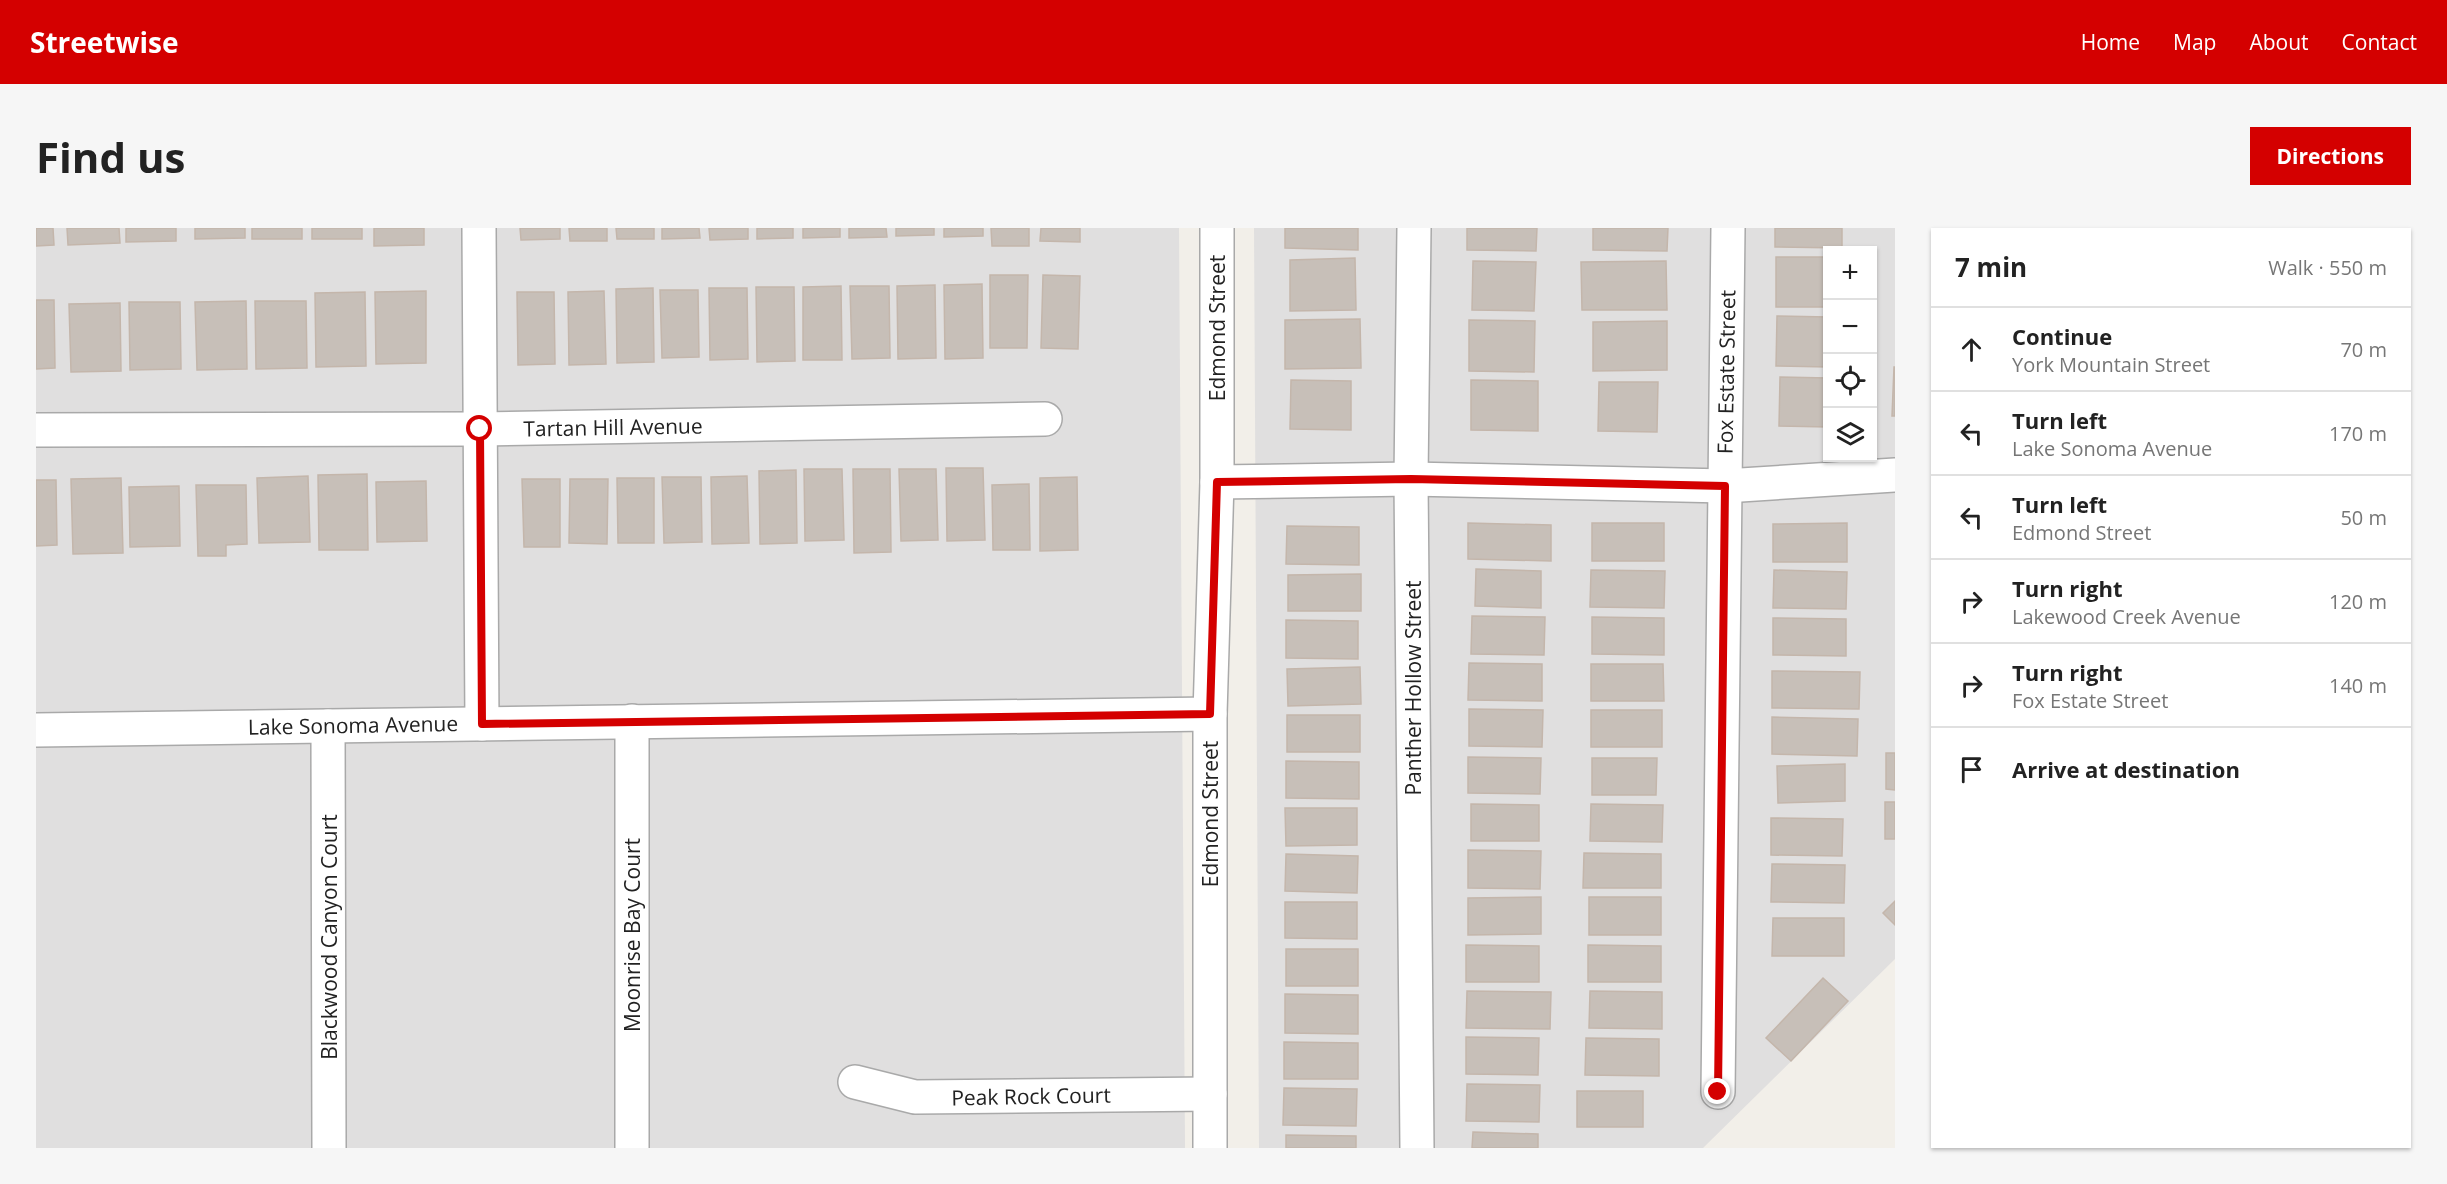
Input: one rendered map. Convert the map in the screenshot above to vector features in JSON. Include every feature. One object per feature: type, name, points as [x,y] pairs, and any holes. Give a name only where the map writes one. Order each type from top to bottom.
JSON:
[{"type":"street","points":[[479,228],[482,724]]},
{"type":"street","name":"Edmond Street","points":[[1209,1148],[1210,714],[1217,482],[1217,228]]},
{"type":"street","name":"Panther Hollow Street","points":[[1414,228],[1411,479],[1417,1148]]},
{"type":"street","name":"Fox Estate Street","points":[[1718,1092],[1728,228]]},
{"type":"street","name":"Tartan Hill Avenue","points":[[36,430],[480,429],[1045,419]]},
{"type":"street","points":[[1217,482],[1411,479],[1725,486],[1895,475]]},
{"type":"street","name":"Lake Sonoma Avenue","points":[[36,730],[1210,714]]},
{"type":"street","name":"Moonrise Bay Court","points":[[632,721],[632,1148]]},
{"type":"street","name":"Blackwood Canyon Court","points":[[328,726],[329,1148]]},
{"type":"street","name":"Peak Rock Court","points":[[855,1082],[915,1098],[1210,1094]]},
{"type":"shaded area","points":[[36,228],[1179,228],[1185,1148],[36,1148]]},
{"type":"shaded area","points":[[1254,228],[1895,228],[1895,959],[1703,1148],[1259,1148]]},
{"type":"building","points":[[36,228],[53,228],[54,245],[36,246]]},
{"type":"building","points":[[67,228],[119,228],[120,243],[68,245]]},
{"type":"building","points":[[126,228],[176,228],[176,241],[126,242]]},
{"type":"building","points":[[195,228],[245,228],[245,238],[195,239]]},
{"type":"building","points":[[252,228],[302,228],[302,239],[252,239]]},
{"type":"building","points":[[312,228],[362,228],[362,239],[312,239]]},
{"type":"building","points":[[374,228],[424,228],[424,245],[374,246]]},
{"type":"building","points":[[520,228],[560,228],[560,239],[521,240]]},
{"type":"building","points":[[569,228],[607,228],[607,241],[570,241]]},
{"type":"building","points":[[616,228],[654,228],[654,239],[617,239]]},
{"type":"building","points":[[662,228],[699,228],[700,238],[662,239]]},
{"type":"building","points":[[709,228],[748,228],[748,239],[710,240]]},
{"type":"building","points":[[757,228],[793,228],[793,238],[757,239]]},
{"type":"building","points":[[803,228],[840,228],[840,237],[803,238]]},
{"type":"building","points":[[849,228],[886,228],[887,237],[849,238]]},
{"type":"building","points":[[896,228],[934,228],[934,235],[896,236]]},
{"type":"building","points":[[944,228],[983,228],[983,236],[944,237]]},
{"type":"building","points":[[991,228],[1029,228],[1029,246],[992,246]]},
{"type":"building","points":[[1041,228],[1080,228],[1080,242],[1040,241]]},
{"type":"building","points":[[1285,228],[1358,228],[1358,250],[1285,248]]},
{"type":"building","points":[[1467,228],[1537,228],[1536,251],[1467,250]]},
{"type":"building","points":[[1593,228],[1668,228],[1667,251],[1593,250]]},
{"type":"building","points":[[1775,228],[1842,228],[1842,246],[1775,247]]},
{"type":"building","points":[[1776,257],[1823,257],[1823,307],[1776,307]]},
{"type":"building","points":[[1355,258],[1356,310],[1290,311],[1290,260]]},
{"type":"building","points":[[1473,261],[1536,262],[1534,311],[1472,310]]},
{"type":"building","points":[[1666,261],[1667,310],[1582,310],[1581,262]]},
{"type":"building","points":[[990,275],[1028,275],[1027,348],[990,348]]},
{"type":"building","points":[[1043,275],[1080,276],[1078,349],[1041,348]]},
{"type":"building","points":[[982,284],[983,358],[945,359],[944,285]]},
{"type":"building","points":[[935,285],[936,358],[898,359],[897,286]]},
{"type":"building","points":[[841,286],[842,360],[803,360],[803,287]]},
{"type":"building","points":[[850,286],[889,286],[890,358],[852,359]]},
{"type":"building","points":[[756,287],[794,287],[795,361],[757,362]]},
{"type":"building","points":[[653,288],[654,362],[617,363],[616,289]]},
{"type":"building","points":[[709,288],[747,288],[748,359],[710,360]]},
{"type":"building","points":[[660,290],[698,290],[699,357],[662,358]]},
{"type":"building","points":[[426,291],[426,363],[376,364],[375,292]]},
{"type":"building","points":[[604,291],[606,364],[569,365],[568,292]]},
{"type":"building","points":[[365,292],[366,366],[316,367],[315,293]]},
{"type":"building","points":[[517,292],[554,292],[555,364],[518,365]]},
{"type":"building","points":[[36,300],[54,300],[55,368],[36,369]]},
{"type":"building","points":[[246,301],[247,369],[197,370],[195,302]]},
{"type":"building","points":[[255,301],[306,301],[307,368],[256,369]]},
{"type":"building","points":[[129,302],[180,302],[181,369],[130,370]]},
{"type":"building","points":[[120,303],[121,371],[71,372],[69,304]]},
{"type":"building","points":[[1777,316],[1823,317],[1823,367],[1776,366]]},
{"type":"building","points":[[1360,319],[1361,368],[1285,369],[1285,320]]},
{"type":"building","points":[[1469,320],[1535,321],[1534,372],[1469,371]]},
{"type":"building","points":[[1667,321],[1667,370],[1593,371],[1593,322]]},
{"type":"building","points":[[1894,367],[1895,416],[1892,416]]},
{"type":"building","points":[[1780,377],[1823,378],[1823,427],[1779,426]]},
{"type":"building","points":[[1291,380],[1351,381],[1351,430],[1290,429]]},
{"type":"building","points":[[1471,380],[1538,381],[1538,431],[1471,430]]},
{"type":"building","points":[[1599,382],[1658,382],[1657,432],[1598,431]]},
{"type":"building","points":[[946,468],[983,468],[985,540],[947,541]]},
{"type":"building","points":[[804,469],[842,469],[844,540],[805,541]]},
{"type":"building","points":[[853,469],[890,469],[891,552],[854,553]]},
{"type":"building","points":[[899,469],[936,469],[938,540],[901,541]]},
{"type":"building","points":[[796,470],[797,543],[760,544],[759,471]]},
{"type":"building","points":[[367,474],[368,550],[319,550],[318,475]]},
{"type":"building","points":[[308,476],[310,542],[259,543],[257,478]]},
{"type":"building","points":[[747,476],[749,543],[712,544],[711,477]]},
{"type":"building","points":[[662,477],[701,477],[702,542],[664,543]]},
{"type":"building","points":[[1077,477],[1078,550],[1040,551],[1040,478]]},
{"type":"building","points":[[121,478],[123,553],[73,554],[71,479]]},
{"type":"building","points":[[617,478],[654,478],[654,543],[618,543]]},
{"type":"building","points":[[522,479],[560,479],[560,547],[524,547]]},
{"type":"building","points":[[570,479],[608,479],[607,544],[569,543]]},
{"type":"building","points":[[36,480],[56,480],[57,545],[36,546]]},
{"type":"building","points":[[426,481],[427,541],[377,542],[376,482]]},
{"type":"building","points":[[1029,484],[1030,550],[993,550],[992,485]]},
{"type":"building","points":[[196,485],[246,485],[247,544],[226,545],[226,556],[198,556]]},
{"type":"building","points":[[179,486],[180,546],[130,547],[129,487]]},
{"type":"building","points":[[1468,523],[1551,525],[1551,561],[1468,559]]},
{"type":"building","points":[[1592,523],[1664,523],[1664,561],[1592,561]]},
{"type":"building","points":[[1847,523],[1847,562],[1773,562],[1773,524]]},
{"type":"building","points":[[1287,526],[1359,527],[1359,565],[1286,564]]},
{"type":"building","points":[[1476,569],[1541,571],[1541,608],[1475,606]]},
{"type":"building","points":[[1591,570],[1665,571],[1664,608],[1590,607]]},
{"type":"building","points":[[1774,570],[1847,572],[1846,609],[1773,608]]},
{"type":"building","points":[[1361,574],[1361,611],[1288,611],[1288,575]]},
{"type":"building","points":[[1472,616],[1545,617],[1544,655],[1471,654]]},
{"type":"building","points":[[1592,617],[1664,618],[1664,655],[1592,654]]},
{"type":"building","points":[[1773,618],[1846,619],[1846,656],[1773,655]]},
{"type":"building","points":[[1286,620],[1358,621],[1358,659],[1286,658]]},
{"type":"building","points":[[1469,663],[1542,664],[1542,701],[1468,700]]},
{"type":"building","points":[[1591,664],[1663,664],[1664,701],[1591,701]]},
{"type":"building","points":[[1360,667],[1361,704],[1288,706],[1287,669]]},
{"type":"building","points":[[1772,671],[1860,672],[1859,709],[1772,708]]},
{"type":"building","points":[[1469,709],[1543,710],[1542,747],[1469,746]]},
{"type":"building","points":[[1591,710],[1662,710],[1662,747],[1591,747]]},
{"type":"building","points":[[1287,715],[1360,715],[1360,752],[1287,752]]},
{"type":"building","points":[[1772,717],[1858,719],[1857,756],[1772,754]]},
{"type":"building","points":[[1886,753],[1895,753],[1895,790],[1886,789]]},
{"type":"building","points":[[1468,757],[1541,758],[1540,794],[1468,793]]},
{"type":"building","points":[[1592,758],[1657,758],[1656,795],[1592,795]]},
{"type":"building","points":[[1286,761],[1359,762],[1359,799],[1286,798]]},
{"type":"building","points":[[1845,764],[1845,801],[1778,803],[1777,766]]},
{"type":"building","points":[[1885,802],[1895,802],[1895,839],[1885,839]]},
{"type":"building","points":[[1471,804],[1539,805],[1539,841],[1471,841]]},
{"type":"building","points":[[1591,804],[1663,805],[1662,842],[1590,841]]},
{"type":"building","points":[[1285,808],[1357,808],[1357,845],[1286,846]]},
{"type":"building","points":[[1771,818],[1843,819],[1842,856],[1771,855]]},
{"type":"building","points":[[1468,850],[1541,851],[1540,889],[1468,888]]},
{"type":"building","points":[[1584,853],[1661,854],[1661,888],[1583,888]]},
{"type":"building","points":[[1286,854],[1358,856],[1357,893],[1285,891]]},
{"type":"building","points":[[1772,864],[1845,865],[1844,903],[1771,902]]},
{"type":"building","points":[[1541,897],[1541,934],[1468,935],[1468,898]]},
{"type":"building","points":[[1589,897],[1661,897],[1661,935],[1589,935]]},
{"type":"building","points":[[1895,901],[1895,925],[1883,913]]},
{"type":"building","points":[[1285,902],[1357,902],[1357,939],[1285,938]]},
{"type":"building","points":[[1773,918],[1844,918],[1844,956],[1772,956]]},
{"type":"building","points":[[1466,945],[1539,946],[1539,982],[1466,982]]},
{"type":"building","points":[[1588,945],[1661,946],[1661,982],[1588,982]]},
{"type":"building","points":[[1286,949],[1358,949],[1358,986],[1286,986]]},
{"type":"building","points":[[1823,978],[1848,1001],[1791,1061],[1766,1038]]},
{"type":"building","points":[[1467,991],[1551,992],[1550,1029],[1466,1028]]},
{"type":"building","points":[[1590,991],[1662,992],[1662,1029],[1589,1028]]},
{"type":"building","points":[[1285,994],[1358,995],[1358,1034],[1285,1033]]},
{"type":"building","points":[[1466,1037],[1539,1038],[1538,1075],[1466,1074]]},
{"type":"building","points":[[1586,1038],[1659,1039],[1659,1076],[1585,1075]]},
{"type":"building","points":[[1284,1042],[1358,1043],[1358,1079],[1284,1079]]},
{"type":"building","points":[[1467,1084],[1540,1085],[1539,1122],[1466,1121]]},
{"type":"building","points":[[1284,1088],[1357,1089],[1356,1126],[1283,1125]]},
{"type":"building","points":[[1577,1091],[1643,1091],[1643,1127],[1577,1127]]},
{"type":"building","points":[[1473,1132],[1538,1134],[1538,1148],[1472,1148]]},
{"type":"building","points":[[1286,1135],[1356,1136],[1356,1148],[1286,1148]]},
{"type":"route","points":[[480,429],[482,724],[1210,714],[1217,482],[1411,479],[1725,486],[1718,1092]]}]
